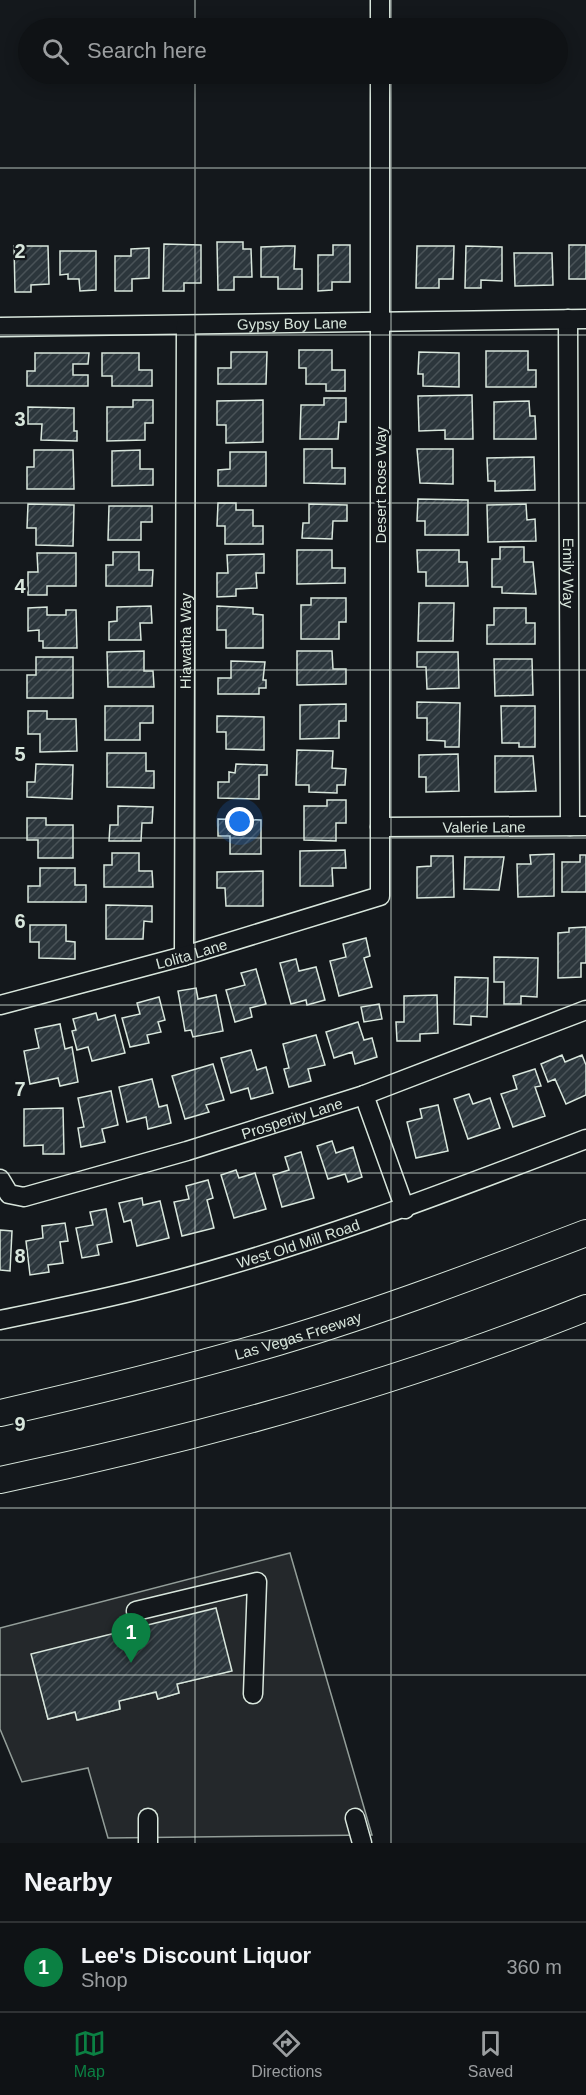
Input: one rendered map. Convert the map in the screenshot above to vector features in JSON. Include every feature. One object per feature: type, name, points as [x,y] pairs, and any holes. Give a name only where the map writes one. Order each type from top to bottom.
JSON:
[{"type":"highway","name":"Las Vegas Freeway","points":[[0,1413],[111,1388],[279,1342],[465,1279],[586,1233]]},
{"type":"highway","points":[[0,1480],[119,1455],[312,1402],[491,1347],[586,1308]]},
{"type":"street","points":[[380,0],[380,18]]},
{"type":"street","name":"Desert Rose Way","points":[[380,84],[380,896]]},
{"type":"street","name":"Emily Way","points":[[568,319],[578,826]]},
{"type":"street","name":"Gypsy Boy Lane","points":[[0,327],[380,320],[586,319]]},
{"type":"street","name":"Hiawatha Way","points":[[184,956],[186,325]]},
{"type":"street","name":"Valerie Lane","points":[[380,827],[578,826]]},
{"type":"street","name":"Lolita Lane","points":[[0,1005],[184,956],[380,896]]},
{"type":"street","name":"Prosperity Lane","points":[[0,1179],[9,1194],[24,1197],[187,1151],[364,1095],[586,1010]]},
{"type":"street","points":[[364,1095],[405,1209]]},
{"type":"street","name":"West Old Mill Road","points":[[0,1320],[142,1289],[273,1252],[405,1209],[586,1139]]},
{"type":"street","points":[[136,1611],[257,1582],[254,1694]]},
{"type":"street","points":[[148,1818],[148,1843]]},
{"type":"street","points":[[355,1818],[362,1843]]},
{"type":"shaded area","points":[[290,1553],[372,1835],[108,1838],[88,1768],[22,1782],[0,1729],[0,1628]],"holes":[[[32,1654],[231,1671],[177,1684],[179,1693],[158,1699],[156,1692],[119,1701],[120,1709],[78,1720],[75,1712],[48,1719]]]},
{"type":"building","points":[[217,242],[243,242],[243,249],[251,249],[252,277],[234,277],[234,290],[218,290]]},
{"type":"building","points":[[164,244],[201,245],[201,283],[184,283],[184,291],[163,291]]},
{"type":"building","points":[[333,245],[350,245],[350,282],[332,282],[332,290],[318,291],[318,255],[333,255]]},
{"type":"building","points":[[569,245],[586,245],[586,279],[569,279]]},
{"type":"building","points":[[14,246],[48,246],[49,284],[31,285],[31,292],[15,292]]},
{"type":"building","points":[[295,246],[294,269],[302,269],[302,289],[278,289],[278,277],[261,277],[261,247]]},
{"type":"building","points":[[417,246],[454,246],[453,279],[439,279],[439,288],[416,288]]},
{"type":"building","points":[[466,246],[502,247],[502,281],[481,280],[481,288],[465,288]]},
{"type":"building","points":[[149,248],[149,278],[132,279],[132,291],[115,291],[115,256],[131,256],[131,249]]},
{"type":"building","points":[[60,251],[96,251],[96,290],[80,291],[79,279],[68,279],[68,274],[60,275]]},
{"type":"building","points":[[514,253],[552,253],[553,285],[515,286]]},
{"type":"building","points":[[299,350],[332,350],[332,370],[345,370],[345,391],[326,391],[326,384],[306,384],[306,368],[299,368]]},
{"type":"building","points":[[486,351],[528,351],[528,370],[536,370],[536,387],[486,387]]},
{"type":"building","points":[[231,352],[267,352],[266,384],[218,384],[218,368],[231,368]]},
{"type":"building","points":[[419,352],[459,353],[459,387],[423,386],[423,374],[418,374]]},
{"type":"building","points":[[35,353],[89,353],[88,364],[73,364],[73,375],[88,375],[88,386],[27,386],[27,371],[35,371]]},
{"type":"building","points":[[102,353],[139,353],[139,370],[152,370],[152,386],[112,386],[112,376],[102,376]]},
{"type":"building","points":[[472,395],[473,439],[445,439],[445,430],[419,431],[418,396]]},
{"type":"building","points":[[324,398],[346,398],[346,422],[339,422],[338,439],[300,439],[301,405],[324,405]]},
{"type":"building","points":[[133,400],[153,400],[153,423],[145,423],[145,440],[107,441],[107,407],[133,407]]},
{"type":"building","points":[[263,400],[263,442],[226,443],[226,425],[217,425],[217,401]]},
{"type":"building","points":[[529,401],[530,416],[535,416],[536,439],[494,439],[494,402]]},
{"type":"building","points":[[28,407],[74,408],[74,431],[77,431],[77,441],[41,440],[42,424],[28,424]]},
{"type":"building","points":[[304,449],[332,449],[332,468],[345,468],[345,484],[304,483]]},
{"type":"building","points":[[417,449],[453,449],[453,484],[420,483]]},
{"type":"building","points":[[34,450],[73,450],[74,489],[27,489],[27,467],[34,467]]},
{"type":"building","points":[[140,450],[140,469],[153,469],[153,485],[112,486],[112,451]]},
{"type":"building","points":[[230,452],[266,452],[266,486],[218,486],[218,470],[230,469]]},
{"type":"building","points":[[534,457],[535,490],[495,491],[495,481],[488,481],[487,458]]},
{"type":"building","points":[[418,499],[468,500],[468,535],[425,535],[425,521],[417,521]]},
{"type":"building","points":[[218,503],[236,503],[236,510],[253,510],[253,526],[263,526],[263,544],[225,544],[225,526],[217,526]]},
{"type":"building","points":[[28,504],[74,505],[73,546],[36,545],[36,528],[27,528]]},
{"type":"building","points":[[309,504],[347,505],[347,521],[333,521],[332,539],[302,538],[303,523],[309,523]]},
{"type":"building","points":[[526,504],[527,520],[535,519],[536,541],[488,542],[487,505]]},
{"type":"building","points":[[109,506],[152,506],[152,522],[141,522],[141,540],[108,540]]},
{"type":"building","points":[[500,547],[524,547],[524,562],[533,562],[536,594],[502,593],[502,587],[492,587],[492,559],[500,559]]},
{"type":"building","points":[[297,550],[332,550],[332,568],[345,568],[345,583],[297,584]]},
{"type":"building","points":[[417,550],[459,550],[459,562],[467,562],[468,586],[426,586],[426,572],[418,572]]},
{"type":"building","points":[[113,552],[139,552],[139,570],[153,570],[152,586],[106,586],[106,565],[113,565]]},
{"type":"building","points":[[37,553],[76,553],[76,586],[47,586],[47,595],[28,595],[28,572],[38,572]]},
{"type":"building","points":[[264,554],[264,573],[256,573],[257,588],[236,589],[236,596],[217,597],[217,573],[228,573],[227,555]]},
{"type":"building","points":[[311,598],[346,598],[346,622],[339,622],[339,639],[301,639],[301,605],[311,605]]},
{"type":"building","points":[[419,603],[454,603],[453,641],[418,641]]},
{"type":"building","points":[[151,606],[152,623],[140,623],[141,640],[109,640],[109,622],[117,621],[117,607]]},
{"type":"building","points":[[217,606],[253,608],[253,614],[263,615],[263,648],[226,648],[226,630],[217,630]]},
{"type":"building","points":[[47,607],[47,615],[66,615],[66,610],[76,610],[77,648],[43,648],[43,641],[39,641],[39,630],[28,631],[28,608]]},
{"type":"building","points":[[494,608],[526,608],[526,623],[535,623],[535,644],[487,644],[487,625],[494,625]]},
{"type":"building","points":[[144,651],[144,671],[153,671],[154,687],[108,687],[107,652]]},
{"type":"building","points":[[297,651],[332,651],[333,669],[346,669],[346,684],[297,685]]},
{"type":"building","points":[[417,652],[458,652],[459,688],[427,689],[426,667],[417,667]]},
{"type":"building","points":[[36,657],[73,657],[73,698],[27,698],[27,675],[36,675]]},
{"type":"building","points":[[494,659],[532,659],[533,695],[495,696]]},
{"type":"building","points":[[231,661],[265,662],[263,680],[266,680],[266,688],[259,688],[259,694],[218,694],[218,678],[231,678]]},
{"type":"building","points":[[417,702],[460,703],[459,747],[445,747],[445,741],[427,740],[427,718],[417,718]]},
{"type":"building","points":[[346,704],[346,721],[339,721],[339,738],[300,739],[300,705]]},
{"type":"building","points":[[105,706],[153,706],[153,723],[140,723],[140,740],[105,740]]},
{"type":"building","points":[[501,706],[535,706],[535,747],[519,747],[519,743],[502,743]]},
{"type":"building","points":[[28,711],[47,711],[47,719],[76,719],[77,751],[40,752],[40,734],[28,734]]},
{"type":"building","points":[[217,716],[264,717],[264,750],[226,749],[226,732],[217,732]]},
{"type":"building","points":[[297,750],[333,751],[332,768],[346,769],[345,785],[337,785],[337,793],[309,792],[309,785],[296,785]]},
{"type":"building","points":[[107,753],[146,753],[146,771],[154,771],[154,788],[107,787]]},
{"type":"building","points":[[458,754],[459,791],[426,792],[426,777],[419,777],[419,755]]},
{"type":"building","points":[[495,756],[533,756],[536,791],[495,792]]},
{"type":"building","points":[[36,764],[73,765],[72,799],[27,797],[27,782],[35,782]]},
{"type":"building","points":[[236,764],[267,765],[267,775],[259,775],[259,799],[218,798],[218,782],[229,782],[229,772],[235,773]]},
{"type":"building","points":[[327,800],[346,800],[346,823],[336,823],[336,841],[304,840],[304,806],[327,806]]},
{"type":"building","points":[[118,806],[153,807],[152,823],[142,823],[141,841],[109,841],[110,825],[118,825]]},
{"type":"building","points":[[27,818],[46,818],[46,825],[73,825],[73,858],[38,858],[38,840],[27,840]]},
{"type":"building","points":[[218,819],[261,820],[261,854],[230,854],[230,836],[218,836]]},
{"type":"building","points":[[345,850],[346,868],[332,868],[333,886],[300,886],[300,851]]},
{"type":"building","points":[[112,853],[139,853],[139,871],[152,871],[153,887],[104,887],[104,865],[112,865]]},
{"type":"building","points":[[554,854],[554,896],[518,897],[517,864],[531,864],[530,855]]},
{"type":"building","points":[[580,855],[586,855],[586,892],[562,892],[562,862],[580,862]]},
{"type":"building","points":[[431,856],[453,856],[454,897],[417,898],[417,867],[431,866]]},
{"type":"building","points":[[465,857],[504,857],[499,890],[464,889]]},
{"type":"building","points":[[40,868],[75,868],[75,885],[86,885],[86,902],[28,902],[28,886],[40,886]]},
{"type":"building","points":[[263,871],[263,906],[226,906],[225,888],[217,888],[217,872]]},
{"type":"building","points":[[106,905],[152,906],[152,922],[144,921],[143,939],[106,939]]},
{"type":"building","points":[[30,925],[66,925],[66,941],[75,942],[75,959],[39,958],[39,942],[30,942]]},
{"type":"building","points":[[586,927],[586,963],[581,963],[581,977],[558,978],[558,933],[569,932],[569,928]]},
{"type":"building","points":[[366,938],[370,956],[364,958],[372,987],[339,996],[330,961],[346,957],[343,944]]},
{"type":"building","points":[[494,957],[538,958],[537,997],[521,996],[521,1004],[504,1004],[504,982],[494,982]]},
{"type":"building","points":[[296,959],[299,971],[316,967],[325,1000],[307,1005],[306,1000],[291,1004],[280,963]]},
{"type":"building","points":[[256,969],[266,1004],[250,1008],[252,1017],[235,1022],[226,990],[245,985],[241,973]]},
{"type":"building","points":[[455,977],[488,978],[487,1017],[471,1016],[471,1025],[454,1024]]},
{"type":"building","points":[[196,988],[198,999],[216,995],[223,1031],[193,1037],[191,1030],[185,1031],[178,991]]},
{"type":"building","points":[[437,995],[438,1033],[420,1034],[420,1041],[397,1041],[396,1022],[404,1022],[404,996]]},
{"type":"building","points":[[159,997],[165,1020],[158,1022],[161,1032],[147,1035],[149,1043],[130,1047],[122,1018],[140,1014],[137,1003]]},
{"type":"building","points":[[379,1004],[382,1019],[364,1022],[361,1007]]},
{"type":"building","points":[[96,1013],[98,1020],[115,1015],[125,1053],[92,1061],[88,1047],[77,1050],[72,1031],[76,1030],[73,1019]]},
{"type":"building","points":[[358,1022],[364,1040],[372,1038],[377,1057],[355,1064],[352,1052],[334,1058],[326,1032]]},
{"type":"building","points":[[60,1024],[65,1049],[72,1047],[78,1082],[60,1086],[58,1078],[30,1084],[24,1051],[39,1048],[35,1029]]},
{"type":"building","points":[[316,1035],[325,1065],[308,1069],[311,1081],[289,1087],[284,1069],[289,1068],[283,1044]]},
{"type":"building","points":[[251,1050],[257,1070],[266,1067],[273,1093],[251,1099],[248,1088],[231,1093],[221,1058]]},
{"type":"building","points":[[562,1055],[565,1062],[582,1055],[586,1065],[586,1095],[566,1104],[555,1079],[548,1082],[541,1064]]},
{"type":"building","points":[[213,1064],[224,1100],[206,1105],[209,1112],[185,1119],[172,1076]]},
{"type":"building","points":[[535,1069],[541,1086],[535,1087],[545,1116],[513,1127],[501,1094],[517,1089],[513,1076]]},
{"type":"building","points":[[152,1079],[159,1107],[167,1105],[171,1123],[148,1129],[146,1117],[127,1122],[119,1087]]},
{"type":"building","points":[[111,1091],[118,1125],[102,1129],[105,1142],[81,1147],[78,1128],[84,1127],[78,1098]]},
{"type":"building","points":[[469,1094],[473,1104],[490,1098],[500,1128],[468,1139],[454,1099]]},
{"type":"building","points":[[438,1105],[448,1151],[416,1158],[407,1122],[422,1118],[420,1109]]},
{"type":"building","points":[[63,1108],[64,1154],[43,1154],[43,1145],[24,1146],[24,1109]]},
{"type":"building","points":[[332,1141],[336,1153],[353,1147],[362,1177],[348,1182],[345,1174],[328,1179],[317,1146]]},
{"type":"building","points":[[301,1152],[314,1198],[282,1207],[273,1175],[289,1170],[285,1157]]},
{"type":"building","points":[[236,1170],[239,1178],[255,1173],[266,1209],[234,1218],[221,1175]]},
{"type":"building","points":[[208,1180],[213,1198],[207,1200],[214,1228],[182,1236],[174,1202],[189,1199],[186,1186]]},
{"type":"building","points":[[142,1198],[143,1205],[160,1201],[169,1238],[137,1246],[131,1220],[124,1222],[119,1203]]},
{"type":"building","points":[[106,1209],[112,1242],[97,1245],[99,1255],[82,1258],[76,1228],[93,1225],[90,1212]]},
{"type":"building","points":[[65,1223],[68,1241],[60,1242],[63,1263],[48,1265],[49,1272],[30,1275],[26,1241],[43,1238],[42,1226]]},
{"type":"building","points":[[0,1230],[12,1231],[10,1271],[0,1270]]},
{"type":"building","points":[[216,1608],[232,1671],[177,1684],[179,1693],[158,1699],[156,1692],[119,1701],[120,1709],[77,1720],[75,1712],[48,1719],[31,1654]]},
{"type":"place","name":"Lee's Discount Liquor","points":[[131,1663]]}]
